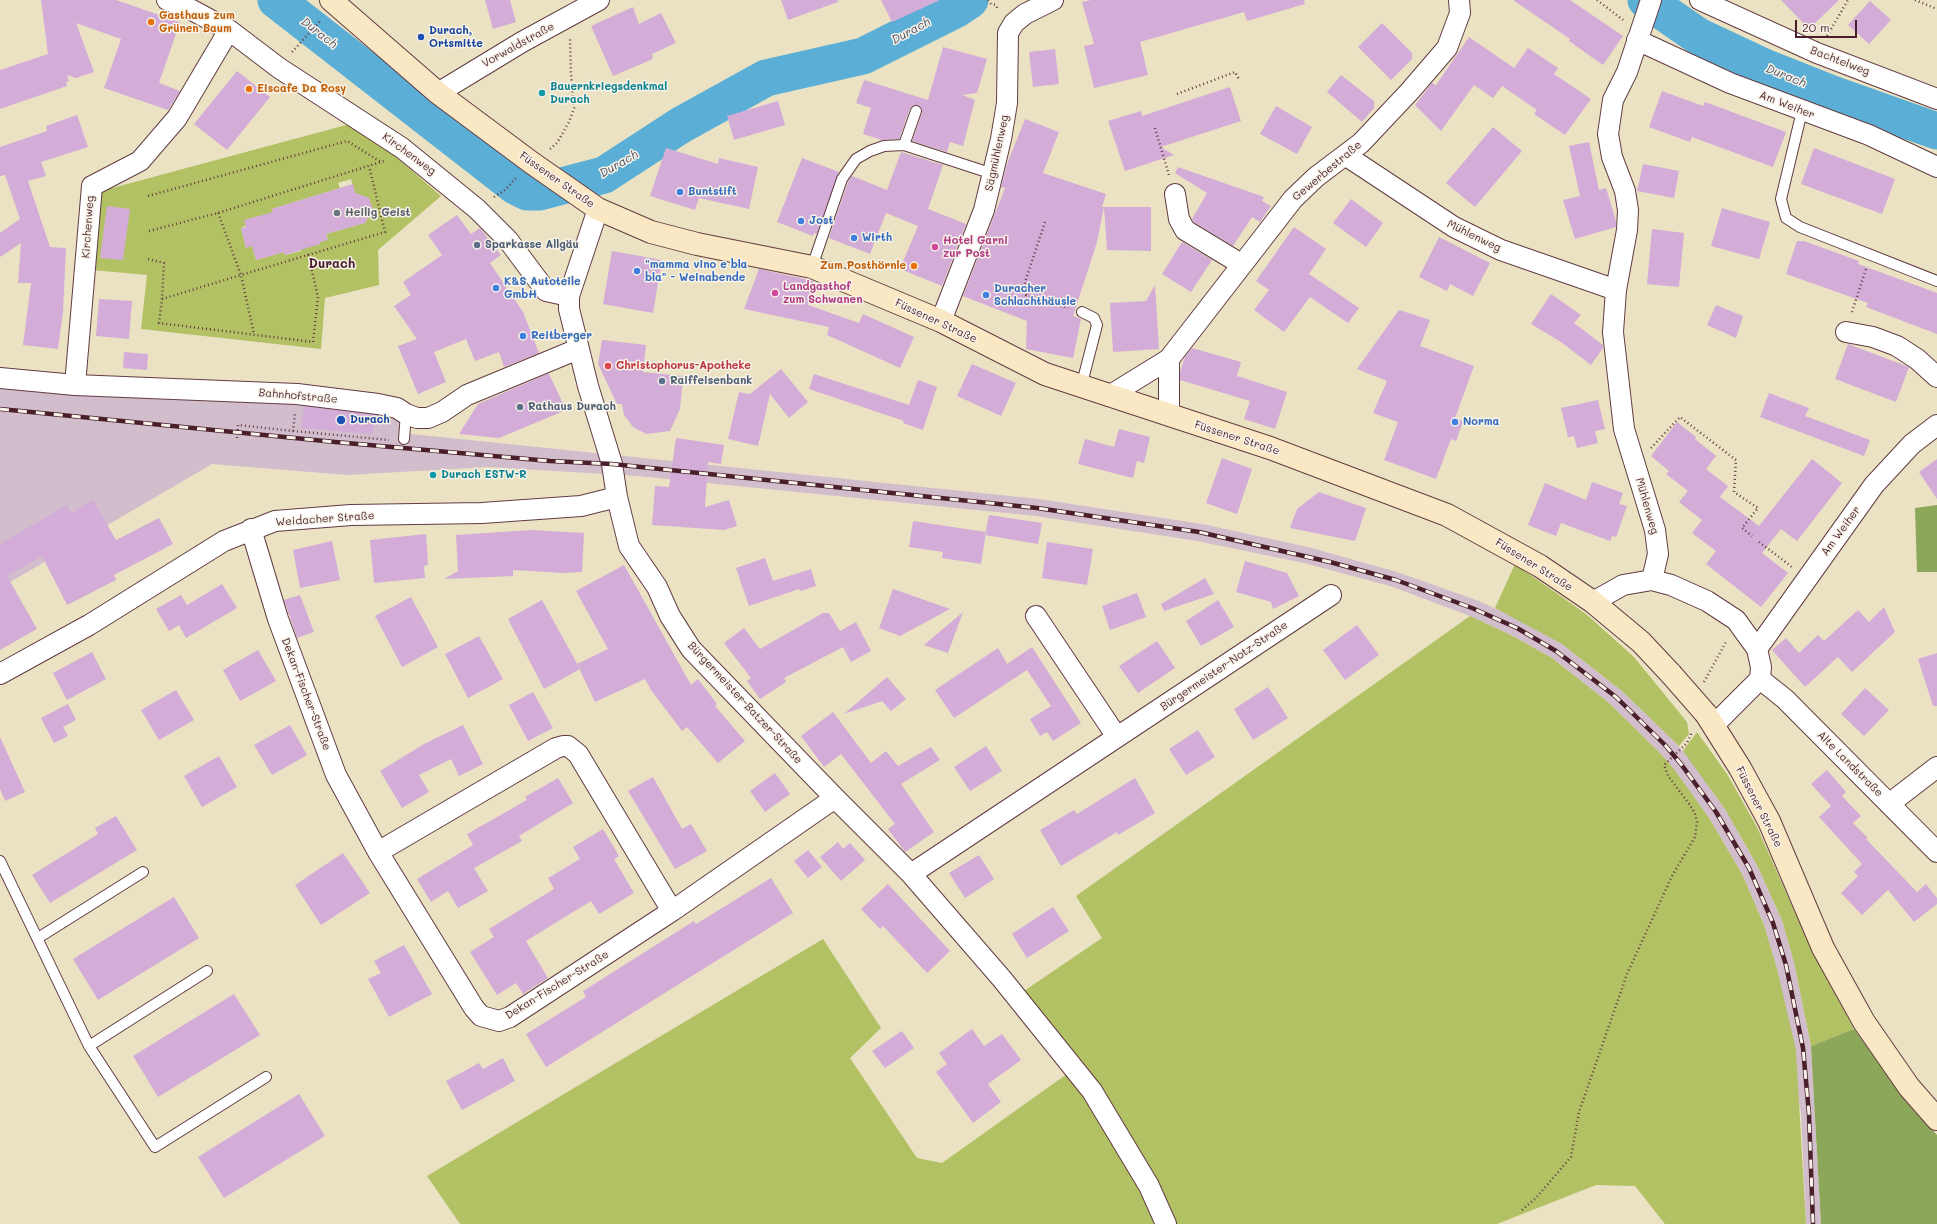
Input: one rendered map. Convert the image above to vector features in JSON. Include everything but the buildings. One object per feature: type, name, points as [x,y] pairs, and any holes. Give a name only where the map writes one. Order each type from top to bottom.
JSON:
[{"type":"main road","name":"Füssener Straße","points":[[329,7],[531,169],[598,209],[651,232],[697,244],[812,266],[941,321],[1045,374],[1270,448],[1446,515],[1540,566],[1593,602],[1641,642],[1671,674],[1704,722],[1769,820],[1823,948],[1864,1022],[1909,1087],[1937,1119]]},
{"type":"street","name":"Kirchenweg","points":[[167,0],[192,10],[229,30],[279,68],[402,148],[477,209],[503,235],[546,291],[569,296]]},
{"type":"street","name":"Vorwaldstraße","points":[[438,93],[522,42],[567,19],[599,0]]},
{"type":"street","name":"Sägmühlenweg","points":[[941,321],[984,210],[993,174],[1007,103],[1008,33],[1014,23],[1025,14],[1053,0]]},
{"type":"street","name":"Gewerbestraße","points":[[1109,396],[1169,359],[1292,199],[1316,177],[1345,156],[1361,142],[1410,91],[1447,48],[1460,13],[1459,0]]},
{"type":"street","name":"Mühlenweg","points":[[1651,0],[1627,72],[1613,100],[1608,134],[1612,157],[1625,191],[1628,210],[1627,230],[1616,290],[1613,332],[1624,429],[1655,530],[1658,554],[1652,580]]},
{"type":"street","name":"Bachtelweg","points":[[1700,0],[1817,53],[1937,99]]},
{"type":"street","name":"Kirchenweg","points":[[75,385],[92,186],[140,161],[177,118],[229,30]]},
{"type":"street","name":"Am Weiher","points":[[1640,33],[1730,83],[1869,135],[1937,167]]},
{"type":"street","name":"Mühlenweg","points":[[1345,156],[1454,227],[1501,250],[1616,290]]},
{"type":"street","points":[[1175,194],[1179,219],[1185,230],[1241,264]]},
{"type":"street","name":"Bürgermeister-Batzer-Straße","points":[[598,209],[569,296],[569,310],[578,349],[612,464],[616,497],[629,546],[657,587],[670,616],[690,649],[911,874],[1002,979],[1092,1091],[1149,1186],[1166,1224]]},
{"type":"street","points":[[1846,332],[1873,337],[1897,346],[1918,359],[1937,377]]},
{"type":"street","name":"Bahnhofstraße","points":[[0,378],[75,385],[297,394],[396,408],[417,418],[428,418],[442,412],[467,395],[578,349]]},
{"type":"street","points":[[1169,359],[1169,416]]},
{"type":"street","name":"Am Weiher","points":[[1757,649],[1874,485],[1912,444],[1937,425]]},
{"type":"street","name":"Weidacher Straße","points":[[0,674],[89,625],[224,541],[251,529],[275,521],[351,515],[489,513],[581,506],[616,497]]},
{"type":"street","name":"Dekan-Fischer-Straße","points":[[251,529],[278,619],[336,775],[378,852],[474,1008],[481,1016],[490,1020],[499,1020],[510,1017],[672,911],[835,798]]},
{"type":"street","points":[[1593,602],[1623,585],[1652,580],[1671,585],[1707,601],[1736,620],[1757,649],[1761,667],[1760,680],[1704,722]]},
{"type":"street","name":"Bürgermeister-Notz-Straße","points":[[911,874],[1331,595]]},
{"type":"street","points":[[1036,616],[1117,737]]},
{"type":"street","name":"Alte Landstraße","points":[[1760,680],[1785,699],[1937,852]]},
{"type":"street","points":[[378,852],[556,748],[568,746],[578,754],[672,911]]},
{"type":"street","points":[[1889,804],[1937,767]]},
{"type":"lane","points":[[904,146],[916,111]]},
{"type":"lane","points":[[1802,111],[1781,199],[1786,218],[1800,227],[1937,282]]},
{"type":"lane","points":[[812,266],[842,179],[848,168],[856,159],[870,150],[884,146],[904,146],[993,174]]},
{"type":"lane","points":[[1081,387],[1096,325],[1094,318],[1082,312]]},
{"type":"lane","points":[[400,440],[406,414]]},
{"type":"lane","points":[[0,861],[89,1046],[155,1146],[266,1077]]},
{"type":"lane","points":[[38,938],[142,872]]},
{"type":"lane","points":[[89,1046],[207,971]]},
{"type":"path","points":[[988,0],[991,4]]},
{"type":"path","points":[[1597,0],[1640,33]]},
{"type":"path","points":[[1817,53],[1848,0]]},
{"type":"path","points":[[1915,0],[1937,9]]},
{"type":"path","points":[[304,39],[329,7]]},
{"type":"path","points":[[505,190],[531,169],[557,143],[570,122],[574,108],[570,74],[571,47],[567,19]]},
{"type":"path","points":[[1177,94],[1234,72],[1240,79]]},
{"type":"path","points":[[1155,128],[1175,194]]},
{"type":"path","points":[[148,196],[348,141],[381,162]]},
{"type":"path","points":[[149,231],[218,213],[369,166],[395,156],[402,148]]},
{"type":"path","points":[[162,299],[385,232],[369,166]]},
{"type":"path","points":[[218,213],[241,275],[254,334]]},
{"type":"path","points":[[1044,222],[1025,282],[1026,295],[1082,312]]},
{"type":"path","points":[[148,259],[164,263],[159,323],[313,342],[318,297],[308,254]]},
{"type":"path","points":[[1846,332],[1870,255]]},
{"type":"path","points":[[1635,466],[1680,417],[1736,460],[1734,492],[1758,508],[1742,528],[1752,536]]},
{"type":"path","points":[[237,438],[238,425],[400,440]]},
{"type":"path","points":[[293,431],[294,427]]},
{"type":"path","points":[[1759,542],[1807,578]]},
{"type":"path","points":[[1704,683],[1736,620]]},
{"type":"path","points":[[1522,1210],[1536,1198],[1571,1157],[1579,1112],[1627,974],[1672,876],[1695,837],[1697,822],[1695,814],[1668,776],[1664,765],[1687,743],[1692,734],[1704,722]]},
{"type":"shaded area","points":[[0,384],[300,397],[403,416],[402,433],[1039,499],[1202,524],[1308,547],[1397,572],[1479,601],[1522,621],[1562,644],[1622,691],[1672,739],[1690,759],[1725,809],[1758,867],[1782,920],[1794,962],[1811,1046],[1821,1224],[1806,1224],[1801,1113],[1777,969],[1764,925],[1742,874],[1709,818],[1674,769],[1659,752],[1609,703],[1552,658],[1511,635],[1470,616],[1390,586],[1304,563],[1197,541],[1036,516],[638,476],[488,467],[347,475],[212,464],[0,588]]},
{"type":"green space","points":[[350,124],[395,156],[441,196],[378,250],[379,285],[325,298],[321,349],[141,329],[147,275],[93,270],[101,191]],"holes":[[[351,179],[355,193],[369,198],[372,209],[365,223],[326,234],[328,239],[320,242],[320,244],[300,248],[301,251],[285,255],[284,252],[256,260],[252,246],[246,247],[241,228],[273,212],[272,209],[340,188],[338,183]]]},
{"type":"green space","points":[[1937,505],[1937,572],[1917,572],[1915,508]]},
{"type":"green space","points":[[1515,564],[1586,614],[1634,657],[1687,722],[1689,734],[1679,746],[1622,691],[1562,644],[1495,608]]},
{"type":"green space","points":[[1470,616],[1511,635],[1552,658],[1609,703],[1659,752],[1674,769],[1709,818],[1742,874],[1764,925],[1777,969],[1796,1050],[1806,1224],[1665,1224],[1635,1186],[1596,1185],[1497,1224],[1174,1224],[1024,991],[1102,938],[1076,896]]},
{"type":"green space","points":[[1697,732],[1727,774],[1757,827],[1812,951],[1854,1029],[1811,1046],[1794,962],[1782,920],[1758,867],[1725,809],[1683,751]]},
{"type":"green space","points":[[823,939],[881,1028],[850,1058],[917,1158],[942,1163],[1067,1074],[1085,1095],[1143,1191],[1158,1224],[460,1224],[427,1176]]},
{"type":"green space","points":[[1854,1029],[1901,1093],[1937,1135],[1937,1224],[1821,1224],[1811,1046]]},
{"type":"waterway","name":"Durach","points":[[276,0],[515,186],[527,192],[539,192],[604,175],[681,125],[766,78],[863,56],[955,10],[970,0]]},
{"type":"waterway","name":"Durach","points":[[1646,0],[1698,36],[1764,67],[1832,94],[1937,131]]},
{"type":"railway","points":[[0,409],[335,442],[550,461],[612,464],[1037,508],[1199,532],[1330,562],[1396,580],[1472,608],[1517,628],[1556,651],[1616,697],[1665,745],[1681,764],[1716,812],[1749,868],[1773,923],[1786,965],[1803,1048],[1809,1114],[1813,1224]]},
{"type":"place","name":"Gasthaus zum Grünen Baum","points":[[151,22]]},
{"type":"place","name":"Durach, Ortsmitte","points":[[421,37]]},
{"type":"place","name":"Eiscafe Da Rosy","points":[[249,89]]},
{"type":"place","name":"Bauernkriegsdenkmal Durach","points":[[542,93]]},
{"type":"place","name":"Buntstift","points":[[680,192]]},
{"type":"place","name":"Heilig Geist","points":[[337,213]]},
{"type":"place","name":"Jost","points":[[801,221]]},
{"type":"place","name":"Wirth","points":[[854,238]]},
{"type":"place","name":"Sparkasse Allgäu","points":[[477,245]]},
{"type":"place","name":"Hotel Garni zur Post","points":[[935,247]]},
{"type":"place","name":"Zum Posthörnle","points":[[914,266]]},
{"type":"place","name":"\"mamma vino e bla bla\" - Weinabende","points":[[637,271]]},
{"type":"place","name":"K&S Autoteile GmbH","points":[[496,288]]},
{"type":"place","name":"Landgasthof zum Schwanen","points":[[775,293]]},
{"type":"place","name":"Duracher Schlachthäusle","points":[[986,295]]},
{"type":"place","name":"Reitberger","points":[[523,336]]},
{"type":"place","name":"Christophorus-Apotheke","points":[[608,366]]},
{"type":"place","name":"Raiffeisenbank","points":[[662,381]]},
{"type":"place","name":"Rathaus Durach","points":[[520,407]]},
{"type":"place","name":"Durach","points":[[341,420]]},
{"type":"place","name":"Norma","points":[[1455,422]]},
{"type":"place","name":"Durach ESTW-R","points":[[433,475]]},
{"type":"district","name":"Durach","points":[[332,264]]}]
